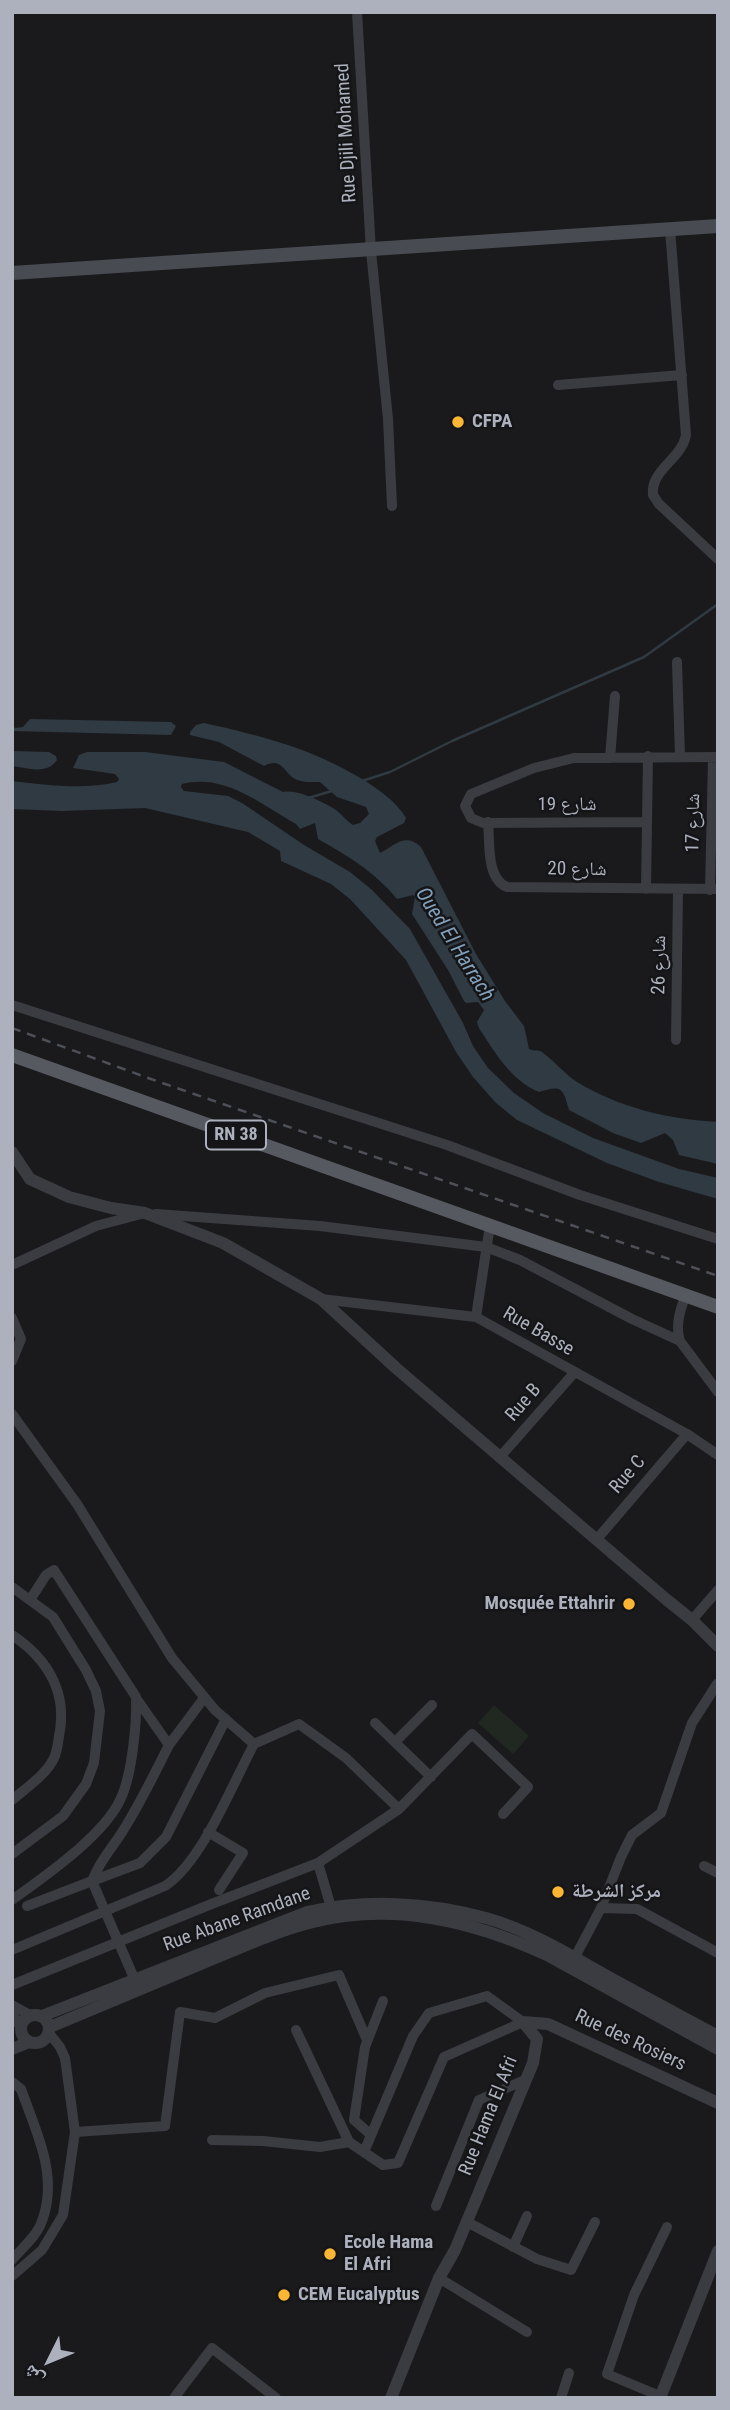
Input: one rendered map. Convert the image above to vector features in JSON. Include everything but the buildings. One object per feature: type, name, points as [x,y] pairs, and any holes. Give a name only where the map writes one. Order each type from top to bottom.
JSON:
[{"type":"main road","points":[[12,273],[718,226]]},
{"type":"main road","name":"RN 38","points":[[12,1055],[718,1307]]},
{"type":"street","name":"Rue Djili Mohamed","points":[[357,12],[371,251],[388,419],[392,506]]},
{"type":"street","points":[[670,229],[685,440],[681,450],[655,478],[653,495],[659,504],[718,559]]},
{"type":"street","points":[[558,385],[682,375]]},
{"type":"street","points":[[677,662],[680,757]]},
{"type":"street","points":[[610,758],[615,696]]},
{"type":"street","points":[[646,889],[648,756]]},
{"type":"street","points":[[488,822],[475,820],[466,811],[465,802],[471,794],[556,761],[588,757],[715,758]]},
{"type":"street","name":"شارع 17","points":[[714,889],[715,758]]},
{"type":"street","name":"شارع 19","points":[[488,822],[647,822]]},
{"type":"street","name":"شارع 20","points":[[488,822],[493,873],[502,885],[714,889]]},
{"type":"street","name":"شارع 26","points":[[676,1040],[678,890]]},
{"type":"street","points":[[12,1004],[447,1145],[580,1195],[718,1239]]},
{"type":"street","points":[[12,1152],[30,1179],[69,1197],[111,1208],[320,1226],[486,1247],[520,1259],[632,1319],[680,1341],[718,1392]]},
{"type":"street","points":[[12,1265],[96,1226],[145,1213],[223,1243],[321,1298],[396,1368],[692,1620],[718,1646]]},
{"type":"street","points":[[477,1317],[490,1225]]},
{"type":"street","points":[[680,1341],[678,1322],[686,1295]]},
{"type":"street","name":"Rue Basse","points":[[321,1298],[477,1317],[687,1434],[718,1455]]},
{"type":"street","points":[[12,1318],[21,1339],[12,1361]]},
{"type":"street","name":"Rue B","points":[[500,1457],[574,1373]]},
{"type":"street","points":[[12,1414],[77,1504],[172,1658],[204,1698],[254,1744]]},
{"type":"street","name":"Rue C","points":[[597,1539],[687,1434]]},
{"type":"street","points":[[30,1600],[46,1575],[54,1570],[169,1745]]},
{"type":"street","points":[[12,1587],[53,1617],[96,1690],[100,1711],[94,1763],[86,1784],[63,1816],[12,1854]]},
{"type":"street","points":[[692,1620],[718,1590]]},
{"type":"street","points":[[12,1635],[25,1643],[51,1675],[61,1695],[61,1726],[54,1758],[42,1773],[12,1800]]},
{"type":"street","points":[[575,1957],[601,1909],[632,1835],[661,1813],[692,1723],[717,1684]]},
{"type":"street","points":[[12,1900],[80,1848],[107,1819],[121,1798],[137,1722],[136,1697]]},
{"type":"street","points":[[134,1978],[92,1881],[99,1863],[123,1831],[169,1745],[204,1698]]},
{"type":"street","points":[[395,1742],[432,1705]]},
{"type":"street","points":[[27,1906],[140,1863],[166,1837],[226,1719]]},
{"type":"street","points":[[375,1723],[431,1777]]},
{"type":"street","points":[[12,1950],[165,1886],[178,1877],[208,1832],[254,1744],[299,1724],[346,1758],[399,1809]]},
{"type":"street","points":[[12,1985],[318,1863],[399,1809],[472,1734],[528,1787],[503,1814]]},
{"type":"street","points":[[208,1832],[243,1853],[219,1890]]},
{"type":"street","points":[[318,1863],[332,1912]]},
{"type":"street","points":[[704,1866],[718,1873]]},
{"type":"street","name":"Rue Abane Ramdane","points":[[36,2015],[274,1924],[379,1904],[428,1906],[457,1911],[517,1929],[575,1957],[718,2036]]},
{"type":"street","points":[[601,1909],[637,1909],[718,1953]]},
{"type":"street","points":[[12,2049],[29,2042],[41,2042],[49,2030],[332,1912],[413,1915],[462,1923],[492,1932],[547,1955],[718,2049]]},
{"type":"street","points":[[75,2132],[165,2126],[180,2012],[215,2018],[265,1993],[339,1975],[367,2040]]},
{"type":"street","points":[[364,2152],[413,2036],[429,2013],[487,1996],[523,2021]]},
{"type":"street","points":[[370,2134],[354,2120],[367,2040],[383,2001]]},
{"type":"street","points":[[12,2005],[36,2015],[60,2046],[65,2058],[75,2132],[63,2216],[42,2250],[12,2276]]},
{"type":"street","points":[[12,2013],[18,2031],[29,2042]]},
{"type":"street","points":[[18,2031],[22,2023],[36,2015]]},
{"type":"street","name":"Rue Hama El Afri","points":[[349,2142],[383,2165],[398,2163],[444,2057],[523,2021],[537,2039],[527,2079],[467,2221],[439,2278],[391,2398]]},
{"type":"street","name":"Rue des Rosiers","points":[[523,2021],[548,2024],[718,2103]]},
{"type":"street","points":[[212,2140],[263,2141],[320,2147],[349,2142],[296,2030]]},
{"type":"street","points":[[436,2206],[479,2100],[527,2079]]},
{"type":"street","points":[[12,2082],[21,2089],[46,2159],[49,2178],[42,2221],[12,2260]]},
{"type":"street","points":[[513,2247],[527,2216]]},
{"type":"street","points":[[467,2221],[537,2259],[571,2270],[594,2222]]},
{"type":"street","points":[[667,2227],[634,2295],[607,2374],[660,2397],[718,2251]]},
{"type":"street","points":[[439,2278],[527,2332]]},
{"type":"street","points":[[174,2398],[212,2348],[276,2398]]},
{"type":"street","points":[[561,2398],[569,2373]]},
{"type":"shaded area","points":[[494,1705],[529,1736],[513,1754],[478,1723]]},
{"type":"water","points":[[30,719],[171,722],[176,726],[171,735],[12,731],[12,724],[15,728],[23,727]]},
{"type":"water","name":"Oued El Harrach","points":[[204,723],[266,738],[305,751],[343,768],[392,801],[406,818],[404,823],[377,837],[375,841],[380,853],[405,840],[421,847],[476,954],[524,1026],[529,1049],[540,1051],[573,1079],[610,1099],[663,1115],[718,1122],[718,1164],[679,1155],[673,1140],[665,1133],[641,1143],[613,1133],[569,1110],[561,1090],[553,1088],[539,1092],[520,1081],[504,1064],[479,1028],[477,1022],[484,1010],[478,1002],[464,1001],[448,970],[412,914],[415,897],[413,895],[397,899],[370,873],[318,839],[315,823],[300,829],[242,792],[213,783],[182,784],[181,787],[184,791],[228,796],[242,803],[350,872],[372,890],[410,929],[473,1046],[488,1068],[514,1093],[543,1113],[593,1138],[679,1169],[718,1178],[718,1199],[607,1163],[517,1120],[496,1103],[473,1077],[456,1052],[406,960],[350,899],[331,884],[281,861],[280,851],[248,832],[145,808],[62,811],[12,809],[12,781],[78,786],[117,782],[119,779],[115,774],[73,768],[79,755],[87,752],[145,752],[224,762],[283,792],[296,792],[317,800],[336,810],[353,825],[360,823],[369,814],[366,807],[337,797],[320,782],[298,780],[277,764],[264,766],[219,742],[190,735],[196,725]]},
{"type":"water","points":[[12,751],[49,752],[56,756],[57,760],[48,768],[42,769],[12,766]]},
{"type":"waterway","points":[[362,781],[390,772],[452,741],[644,657],[718,604]]},
{"type":"waterway","points":[[308,798],[332,791]]},
{"type":"railway","points":[[12,1028],[148,1078],[718,1276]]},
{"type":"place","name":"CFPA","points":[[458,422]]},
{"type":"place","name":"Mosquée Ettahrir","points":[[629,1604]]},
{"type":"place","name":"مركز الشرطة","points":[[558,1892]]},
{"type":"place","name":"Ecole Hama El Afri","points":[[330,2254]]},
{"type":"place","name":"CEM Eucalyptus","points":[[284,2295]]}]
